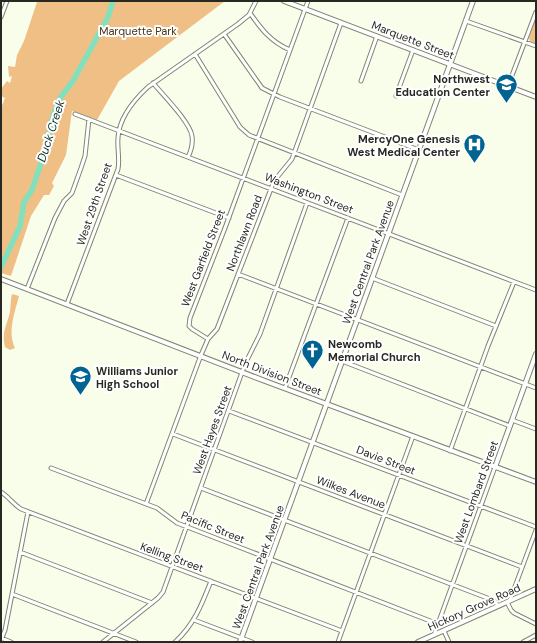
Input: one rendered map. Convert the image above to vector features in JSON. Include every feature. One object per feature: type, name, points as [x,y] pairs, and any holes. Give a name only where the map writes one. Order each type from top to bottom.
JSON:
[{"type":"main road","name":"Marquette Street","points":[[284,1],[536,97]]},
{"type":"main road","name":"West Central Park Avenue","points":[[241,640],[473,1]]},
{"type":"main road","name":"North Division Street","points":[[3,280],[536,482]]},
{"type":"main road","name":"West Lombard Street","points":[[495,467],[536,354]]},
{"type":"main road","name":"Hickory Grove Road","points":[[418,642],[536,589]]},
{"type":"street","points":[[1,17],[6,1]]},
{"type":"street","name":"West 29th Street","points":[[67,304],[116,175],[119,163],[118,137],[125,117],[132,105],[153,83],[238,24],[250,13],[256,1]]},
{"type":"street","name":"West Garfield Street","points":[[208,339],[189,326],[190,318],[229,218],[308,1]]},
{"type":"street","points":[[508,86],[536,12]]},
{"type":"street","points":[[250,13],[266,35],[273,41],[290,50]]},
{"type":"street","points":[[466,21],[536,46]]},
{"type":"street","name":"Northlawn Road","points":[[208,339],[217,329],[276,177],[289,164],[294,153],[342,23]]},
{"type":"street","points":[[224,34],[260,85],[274,94],[419,150]]},
{"type":"street","points":[[361,81],[377,36]]},
{"type":"street","points":[[396,96],[413,50]]},
{"type":"street","points":[[194,54],[240,127],[249,135],[402,195]]},
{"type":"street","points":[[153,83],[190,128],[192,138],[188,157]]},
{"type":"street","name":"Washington Street","points":[[75,114],[536,290]]},
{"type":"street","points":[[27,289],[54,218],[64,201],[72,193],[84,156],[89,119]]},
{"type":"street","points":[[116,175],[229,218]]},
{"type":"street","name":"West Hayes Street","points":[[103,642],[152,603],[163,592],[243,372],[260,334],[308,203]]},
{"type":"street","points":[[285,388],[348,218]]},
{"type":"street","points":[[238,274],[536,388]]},
{"type":"street","points":[[372,278],[496,326]]},
{"type":"street","points":[[450,450],[514,282]]},
{"type":"street","points":[[146,504],[208,339]]},
{"type":"street","points":[[342,361],[510,426]]},
{"type":"street","name":"Davie Street","points":[[229,411],[536,528]]},
{"type":"street","points":[[512,420],[536,429]]},
{"type":"street","name":"Wilkes Avenue","points":[[173,434],[522,567]]},
{"type":"street","points":[[338,642],[413,436]]},
{"type":"street","name":"West Lombard Street","points":[[434,636],[495,467]]},
{"type":"street","name":"Pacific Street","points":[[51,468],[157,508],[177,524],[438,624]]},
{"type":"street","points":[[200,488],[495,601],[498,606]]},
{"type":"street","name":"Kelling Street","points":[[1,492],[15,505],[28,512],[342,631]]},
{"type":"street","points":[[11,642],[1,639],[5,630],[28,512]]},
{"type":"street","points":[[536,528],[535,538],[509,601],[511,610],[514,613],[536,624]]},
{"type":"street","points":[[20,552],[152,603]]},
{"type":"street","points":[[175,642],[188,628],[197,615],[210,581]]},
{"type":"street","points":[[12,594],[136,642]]},
{"type":"street","points":[[194,620],[241,640],[252,642]]},
{"type":"street","points":[[444,631],[449,642]]},
{"type":"street","points":[[523,642],[536,635]]},
{"type":"green space","name":"Marquette Park","points":[[225,1],[119,81],[97,120],[72,111],[66,155],[52,183],[54,186],[49,195],[44,195],[31,216],[11,276],[1,273],[1,108],[5,98],[1,96],[1,89],[7,81],[10,83],[12,76],[9,77],[8,66],[15,67],[17,55],[24,41],[37,2]]},
{"type":"green space","points":[[536,18],[536,44],[530,41],[529,38]]},
{"type":"green space","points":[[12,294],[19,296],[12,329],[15,348],[10,350],[5,347],[4,335],[10,314]]},
{"type":"waterway","name":"Duck Creek","points":[[1,267],[20,226],[24,202],[32,190],[44,154],[53,116],[60,98],[73,81],[108,17],[113,1]]},
{"type":"place","name":"Northwest Education Center","points":[[506,104]]},
{"type":"place","name":"MercyOne Genesis West Medical Center","points":[[475,164]]},
{"type":"place","name":"Newcomb Memorial Church","points":[[313,370]]},
{"type":"place","name":"Williams Junior High School","points":[[80,396]]}]
